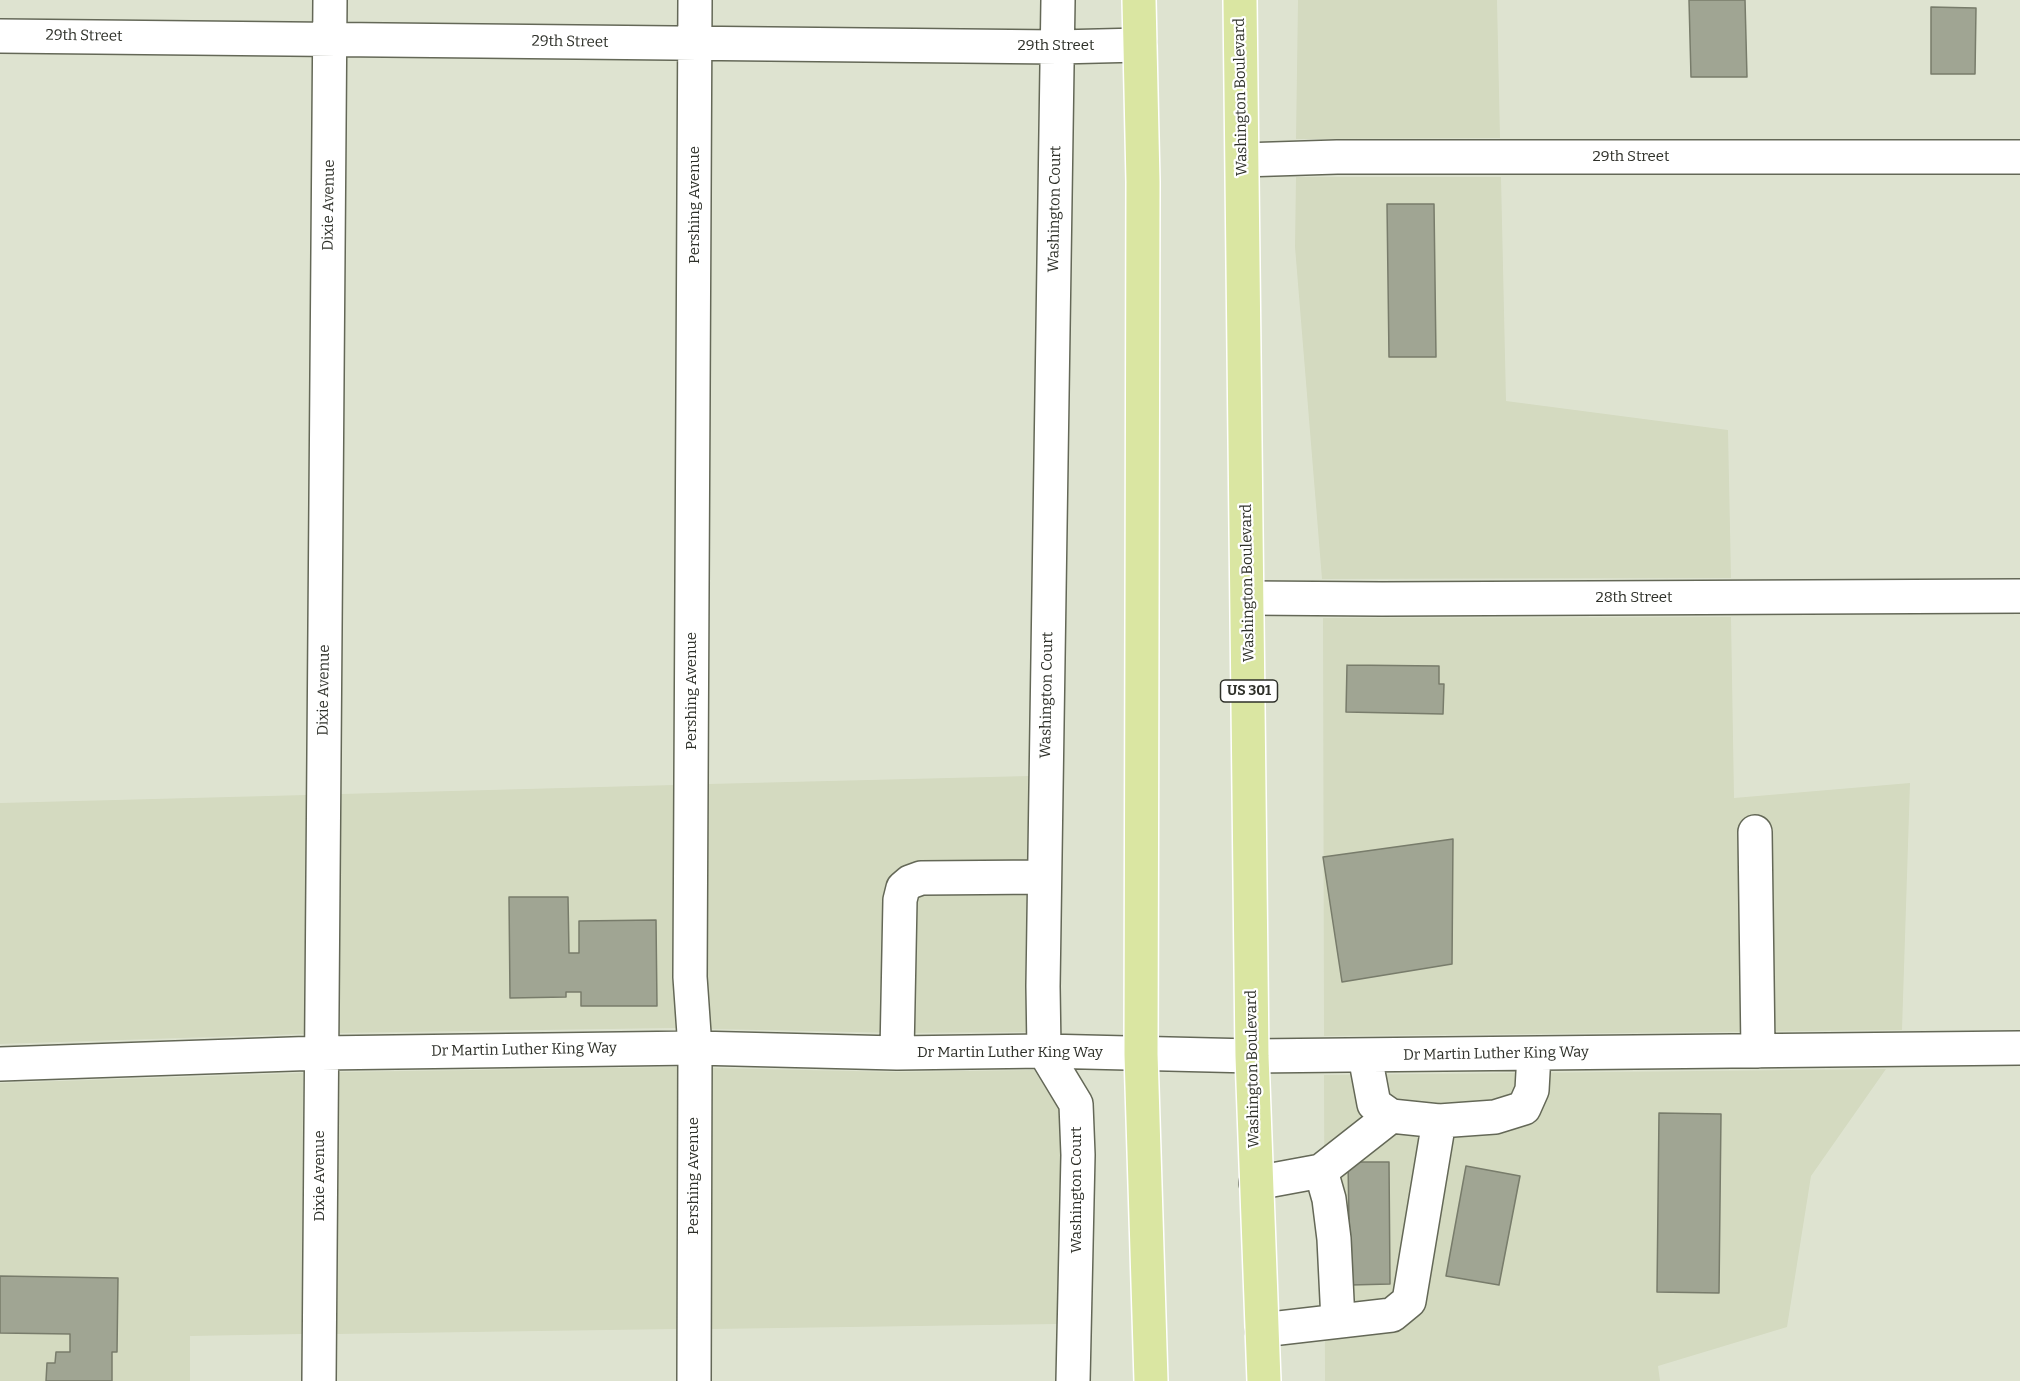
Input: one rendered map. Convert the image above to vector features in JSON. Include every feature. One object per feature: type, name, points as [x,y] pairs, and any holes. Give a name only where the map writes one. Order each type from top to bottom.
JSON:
[{"type":"main road","points":[[1139,0],[1143,182],[1141,1054],[1151,1381]]},
{"type":"main road","name":"Washington Boulevard","points":[[1240,0],[1252,1056],[1264,1381]]},
{"type":"street","name":"Dixie Avenue","points":[[319,1381],[330,0]]},
{"type":"street","name":"Pershing Avenue","points":[[694,1381],[694,1048],[690,953],[695,0]]},
{"type":"street","name":"Washington Court","points":[[1058,0],[1043,986],[1044,1051],[1076,1104],[1078,1155],[1073,1381]]},
{"type":"street","name":"29th Street","points":[[0,36],[1058,47],[1140,45]]},
{"type":"street","name":"29th Street","points":[[1242,160],[1337,157],[2020,157]]},
{"type":"street","name":"28th Street","points":[[1248,598],[2020,596]]},
{"type":"street","points":[[1755,832],[1758,1051]]},
{"type":"street","points":[[897,1053],[900,900],[903,888],[910,882],[921,878],[1044,877]]},
{"type":"street","name":"Dr Martin Luther King Way","points":[[0,1064],[321,1053],[694,1048],[897,1053],[1044,1051],[1252,1056],[2020,1048]]},
{"type":"street","points":[[1365,1056],[1374,1104],[1391,1116],[1439,1121],[1495,1118],[1524,1108],[1532,1090],[1534,1054]]},
{"type":"street","points":[[1256,1183],[1320,1171],[1391,1116]]},
{"type":"street","points":[[1262,1330],[1392,1315],[1409,1301],[1439,1121]]},
{"type":"street","points":[[1320,1171],[1329,1199],[1334,1239],[1338,1321]]},
{"type":"shaded area","points":[[1298,0],[1497,0],[1500,138],[1296,139]]},
{"type":"shaded area","points":[[1296,177],[1501,177],[1506,401],[1728,430],[1731,578],[1322,579],[1295,247]]},
{"type":"shaded area","points":[[1731,617],[1734,798],[1910,783],[1902,1030],[1324,1036],[1323,618]]},
{"type":"shaded area","points":[[1029,776],[1026,1032],[897,1033],[711,1029],[707,976],[708,784]]},
{"type":"shaded area","points":[[674,785],[673,977],[676,1028],[338,1033],[341,794]]},
{"type":"shaded area","points":[[306,795],[304,1034],[0,1044],[0,803]]},
{"type":"shaded area","points":[[677,1067],[676,1329],[336,1334],[338,1072]]},
{"type":"shaded area","points":[[712,1068],[897,1072],[1034,1070],[1059,1110],[1061,1156],[1057,1324],[711,1329]]},
{"type":"shaded area","points":[[1886,1069],[1811,1176],[1787,1327],[1658,1366],[1660,1381],[1325,1381],[1324,1075]]},
{"type":"shaded area","points":[[303,1073],[302,1334],[190,1336],[190,1381],[0,1381],[0,1083]]},
{"type":"building","points":[[1689,0],[1745,0],[1747,77],[1691,77]]},
{"type":"building","points":[[1931,7],[1976,8],[1975,74],[1931,74]]},
{"type":"building","points":[[1387,204],[1434,204],[1436,357],[1389,357]]},
{"type":"building","points":[[1347,665],[1439,666],[1439,684],[1444,684],[1443,714],[1346,712]]},
{"type":"building","points":[[1453,839],[1452,964],[1342,982],[1323,857]]},
{"type":"building","points":[[509,897],[568,897],[569,953],[579,953],[579,921],[656,920],[657,1006],[581,1006],[581,992],[566,992],[566,997],[510,998]]},
{"type":"building","points":[[1659,1113],[1721,1114],[1719,1293],[1657,1292]]},
{"type":"building","points":[[1348,1162],[1389,1162],[1390,1284],[1350,1285]]},
{"type":"building","points":[[1466,1166],[1520,1176],[1499,1285],[1446,1276]]},
{"type":"building","points":[[0,1276],[118,1278],[117,1352],[112,1352],[112,1381],[46,1381],[47,1363],[55,1363],[56,1352],[70,1352],[70,1334],[0,1333]]}]
